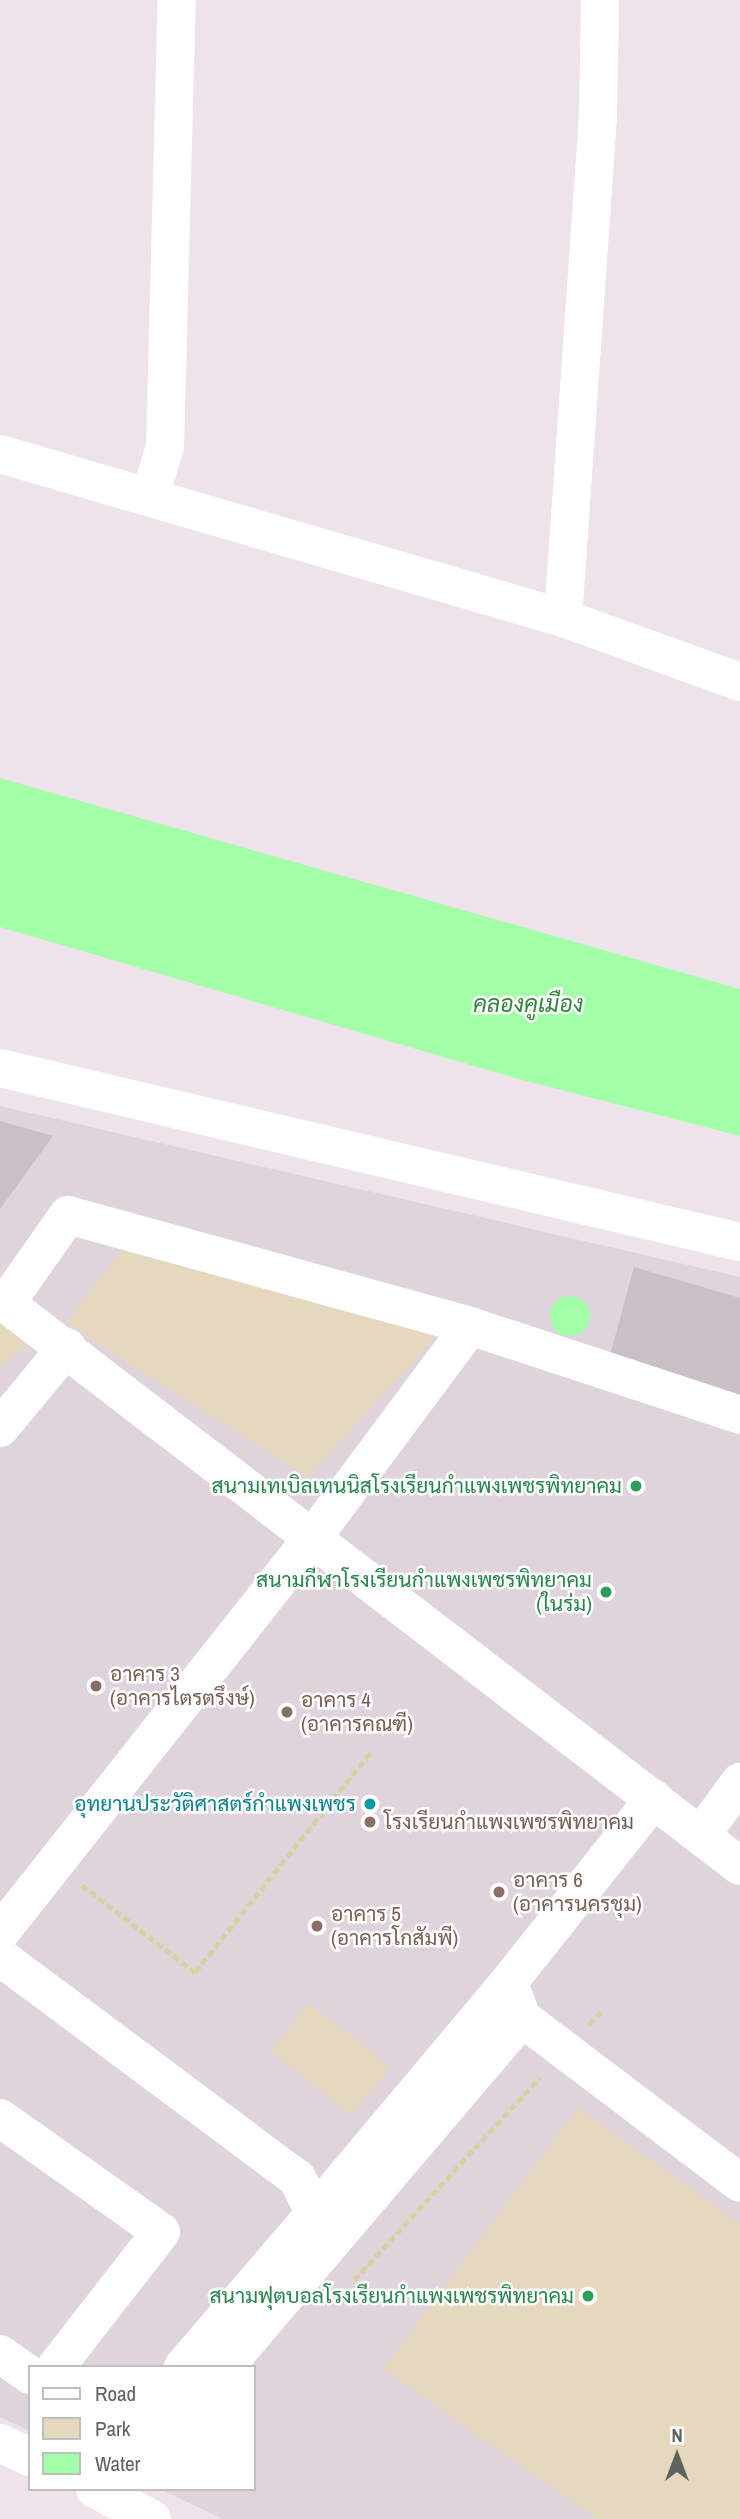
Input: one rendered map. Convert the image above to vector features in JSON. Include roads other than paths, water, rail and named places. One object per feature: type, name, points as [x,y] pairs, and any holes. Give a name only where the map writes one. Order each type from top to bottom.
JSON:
[{"type":"street","points":[[150,495],[165,447],[177,0]]},
{"type":"street","points":[[563,618],[598,116],[600,0]]},
{"type":"street","points":[[0,454],[150,495],[563,618],[740,682]]},
{"type":"street","points":[[0,1068],[740,1242]]},
{"type":"street","points":[[740,1415],[470,1326],[68,1215],[3,1301],[67,1347],[740,1866]]},
{"type":"street","points":[[327,2222],[297,2178],[2,1956],[470,1326]]},
{"type":"street","points":[[0,1428],[67,1347]]},
{"type":"street","points":[[701,1835],[740,1782]]},
{"type":"street","points":[[226,2365],[327,2222],[508,1983],[654,1799]]},
{"type":"street","points":[[508,1983],[522,2018],[740,2183]]},
{"type":"street","points":[[185,2365],[327,2222],[522,2018]]},
{"type":"street","points":[[0,2118],[161,2232],[58,2365]]},
{"type":"street","points":[[0,2354],[28,2374]]},
{"type":"street","points":[[0,2443],[28,2456]]},
{"type":"street","points":[[110,2492],[152,2519]]},
{"type":"water","name":"คลองคูเมือง","points":[[0,778],[740,989],[740,1136],[515,1078],[0,927]]},
{"type":"water","points":[[570,1296],[578,1297],[584,1302],[589,1308],[589,1324],[584,1330],[578,1335],[570,1336],[562,1335],[556,1330],[551,1324],[550,1316],[551,1308],[556,1302],[562,1297]]},
{"type":"place","name":"สนามเทเบิลเทนนิสโรงเรียนกำแพงเพชรพิทยาคม","points":[[636,1486]]},
{"type":"place","name":"สนามกีฬาโรงเรียนกำแพงเพชรพิทยาคม (ในร่ม)","points":[[606,1592]]},
{"type":"place","name":"อาคาร 3 (อาคารไตรตรึงษ์)","points":[[96,1686]]},
{"type":"place","name":"อาคาร 4 (อาคารคณฑี)","points":[[287,1712]]},
{"type":"place","name":"อุทยานประวัติศาสตร์กำแพงเพชร","points":[[370,1804]]},
{"type":"place","name":"โรงเรียนกำแพงเพชรพิทยาคม","points":[[370,1822]]},
{"type":"place","name":"อาคาร 6 (อาคารนครชุม)","points":[[499,1892]]},
{"type":"place","name":"อาคาร 5 (อาคารโกสัมพี)","points":[[317,1926]]},
{"type":"place","name":"สนามฟุตบอลโรงเรียนกำแพงเพชรพิทยาคม","points":[[588,2296]]}]
